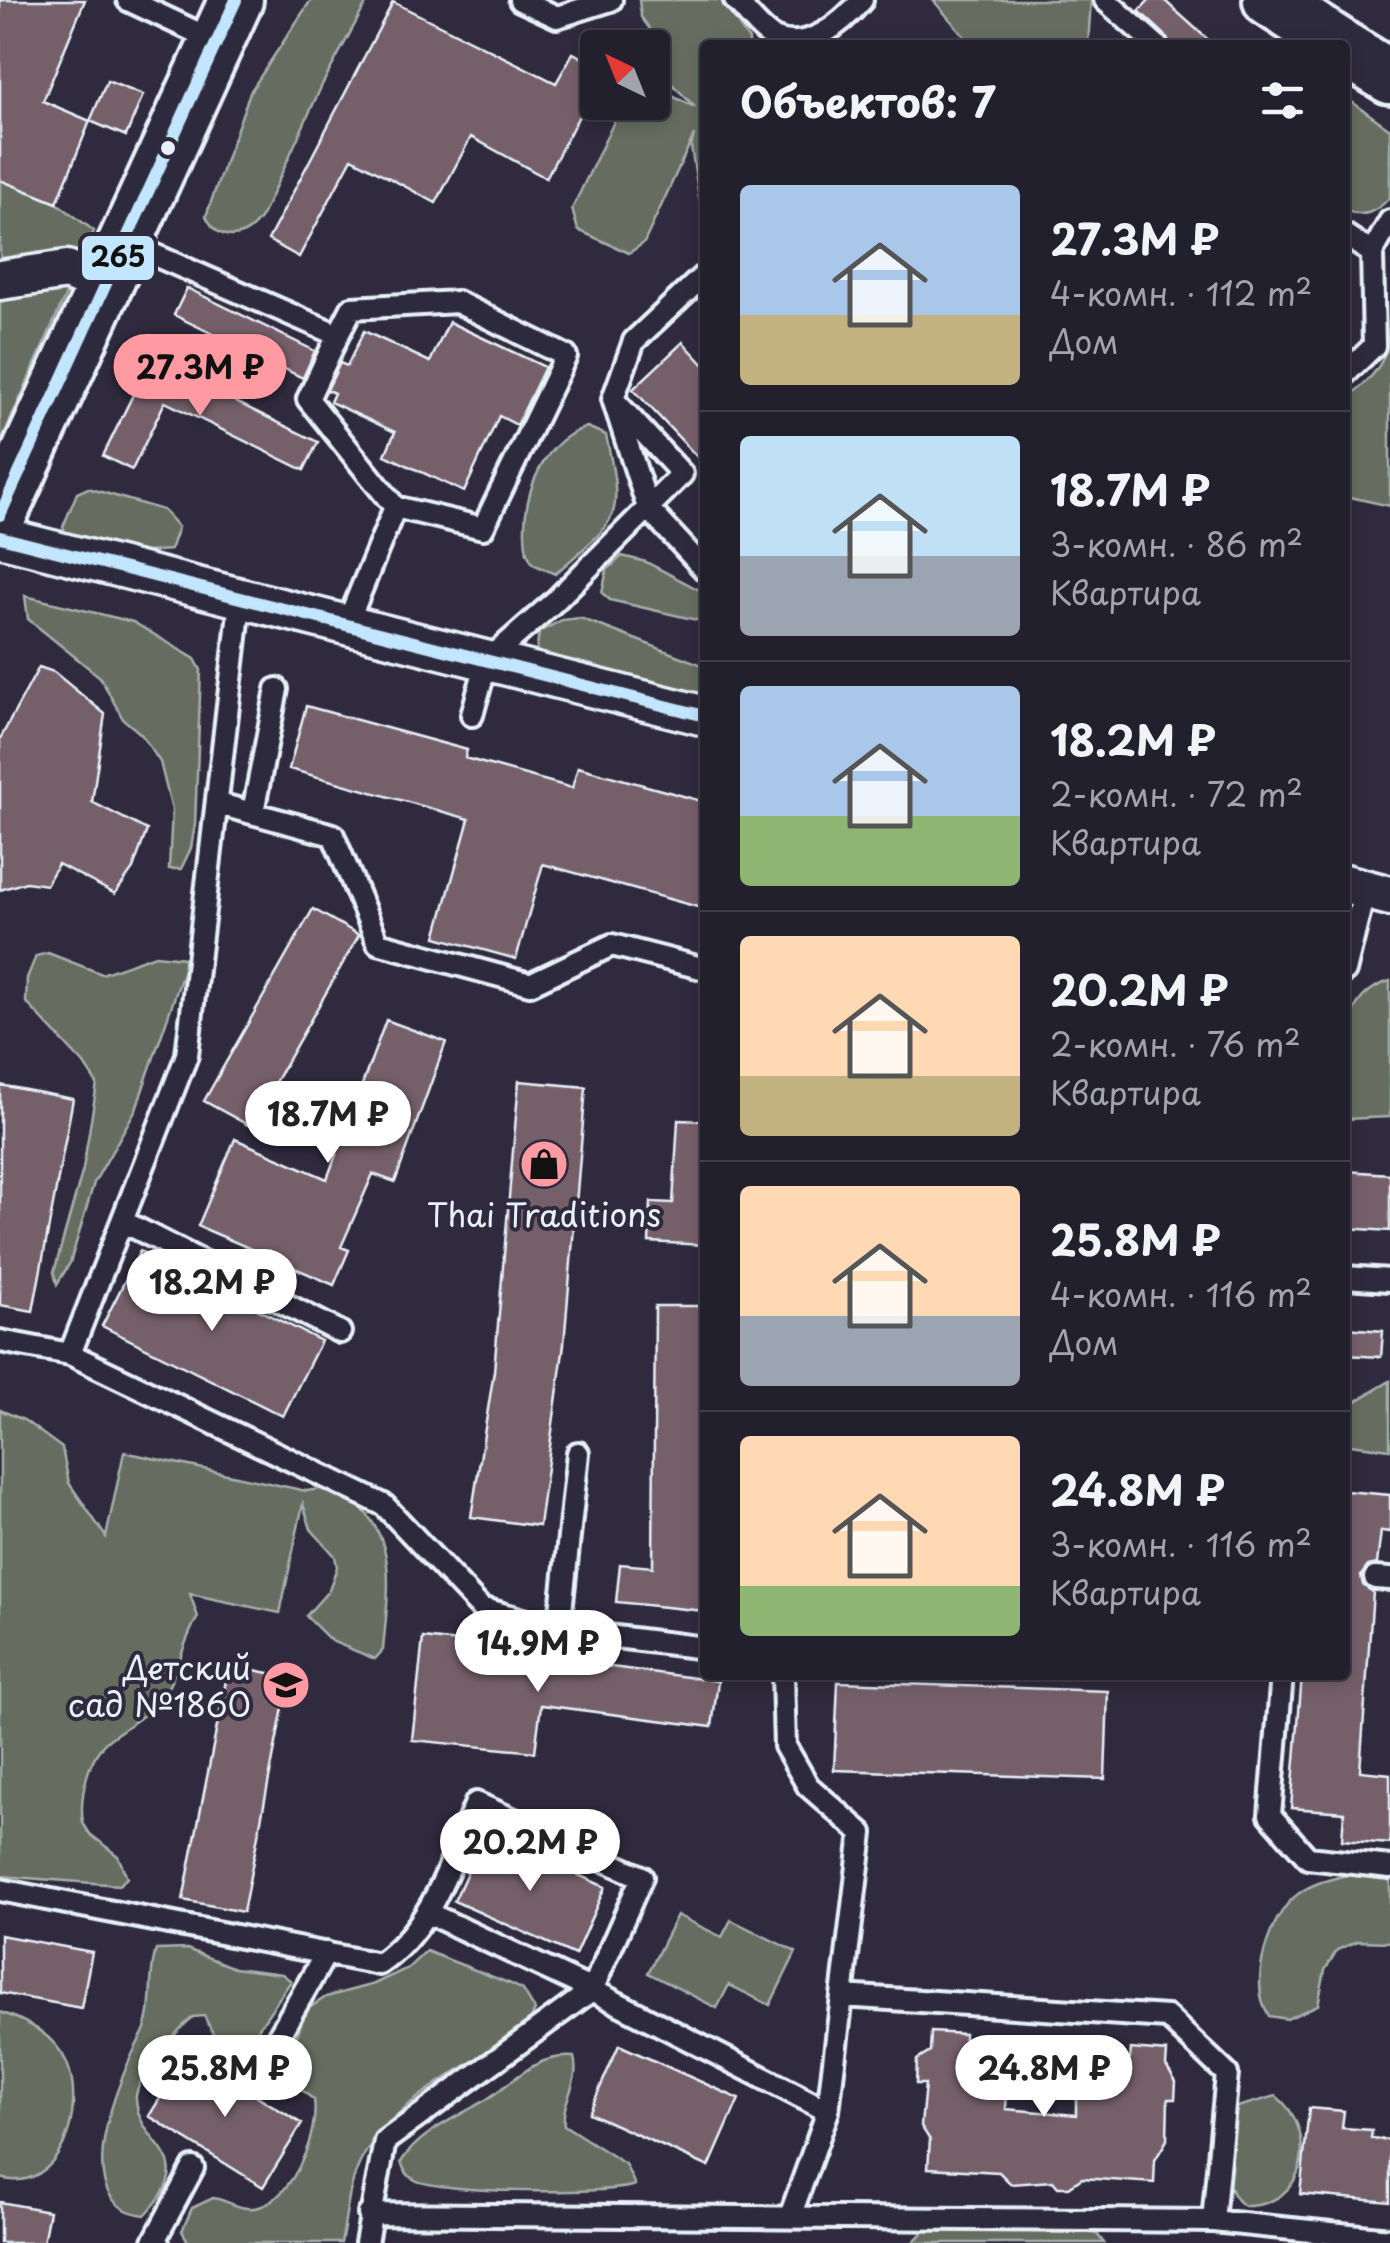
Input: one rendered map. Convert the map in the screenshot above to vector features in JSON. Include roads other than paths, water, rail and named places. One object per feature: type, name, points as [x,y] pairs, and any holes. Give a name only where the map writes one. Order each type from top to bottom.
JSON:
[{"type":"main road","points":[[1270,0],[1320,40]]},
{"type":"main road","points":[[0,515],[226,21]]},
{"type":"main road","points":[[1350,56],[1390,77]]},
{"type":"street","points":[[0,280],[116,264]]},
{"type":"street","points":[[0,537],[700,715]]},
{"type":"lane","points":[[128,0],[226,21]]},
{"type":"lane","points":[[520,0],[557,16],[612,0]]},
{"type":"lane","points":[[734,0],[775,38],[794,40]]},
{"type":"lane","points":[[805,40],[838,26],[862,0]]},
{"type":"lane","points":[[1105,0],[1150,40]]},
{"type":"lane","points":[[1350,369],[1374,346],[1372,253],[1390,221]]},
{"type":"lane","points":[[1350,238],[1372,253]]},
{"type":"lane","points":[[116,264],[338,336]]},
{"type":"lane","points":[[700,279],[634,341],[614,399],[648,508],[700,565]]},
{"type":"lane","points":[[457,302],[566,356],[483,528],[396,508],[308,399],[338,336],[352,308],[457,302]]},
{"type":"lane","points":[[472,715],[487,661],[554,602],[682,474],[614,399]]},
{"type":"lane","points":[[347,624],[396,508]]},
{"type":"lane","points":[[70,1354],[188,1056],[241,596]]},
{"type":"lane","points":[[253,812],[278,689]]},
{"type":"lane","points":[[219,804],[333,835],[378,943],[530,984],[612,946],[700,968]]},
{"type":"lane","points":[[1350,953],[1367,890]]},
{"type":"lane","points":[[122,1221],[340,1332]]},
{"type":"lane","points":[[1350,1277],[1390,1280]]},
{"type":"lane","points":[[0,1341],[70,1354],[366,1495],[384,1505],[481,1608],[559,1630],[700,1647]]},
{"type":"lane","points":[[559,1630],[578,1452]]},
{"type":"lane","points":[[783,1680],[785,1746],[808,1786],[862,1833],[828,2112],[791,2214]]},
{"type":"lane","points":[[1282,1680],[1270,1814],[1308,1858],[1390,1867]]},
{"type":"lane","points":[[0,1890],[379,1964],[394,1954],[428,1913],[476,1803],[642,1877],[592,1990],[385,2142],[366,2243]]},
{"type":"lane","points":[[428,1913],[592,1990],[828,2112]]},
{"type":"lane","points":[[274,2044],[326,1954]]},
{"type":"lane","points":[[842,1996],[1167,2017],[1227,2074],[1213,2221]]},
{"type":"lane","points":[[158,2243],[154,2241],[194,2168]]},
{"type":"lane","points":[[369,2214],[791,2214],[1213,2221],[1390,2239]]},
{"type":"place","name":"Thai Traditions","points":[[544,1164]]},
{"type":"place","name":"Детский сад №1860","points":[[286,1685]]}]
